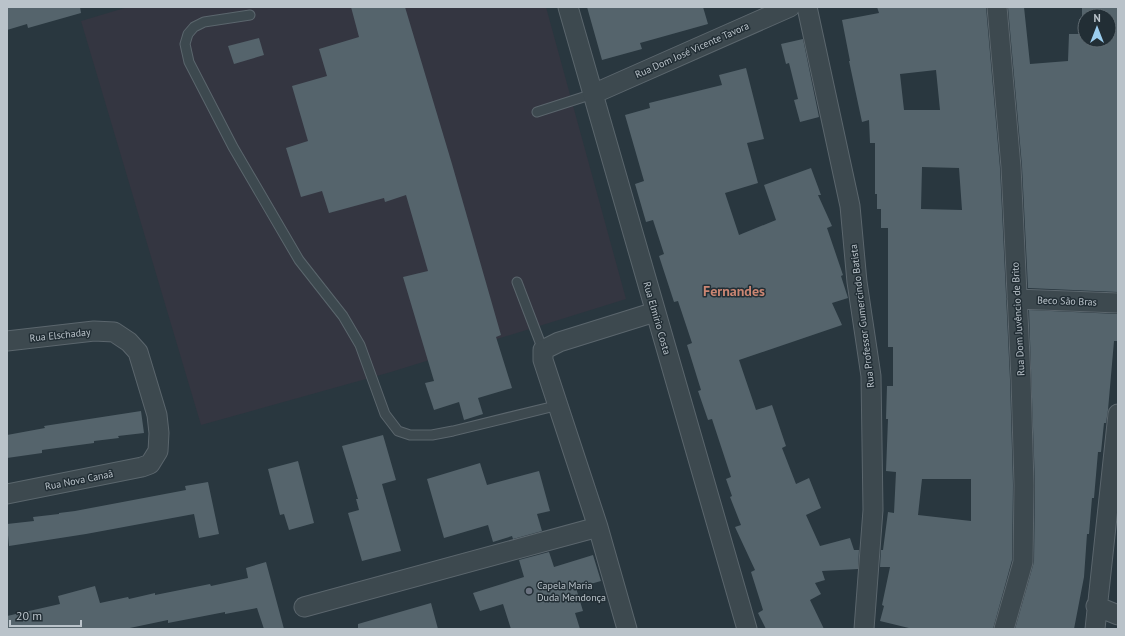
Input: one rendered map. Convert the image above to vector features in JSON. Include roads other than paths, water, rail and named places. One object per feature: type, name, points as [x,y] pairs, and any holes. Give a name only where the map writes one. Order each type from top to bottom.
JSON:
[{"type":"street","name":"Rua Elmirio Costa","points":[[568,7],[746,629]]},
{"type":"street","name":"Rua Dom José Vicente Tavora","points":[[593,94],[790,7]]},
{"type":"street","name":"Rua Professor Gumercindo Batista","points":[[807,7],[850,206],[857,282],[871,376],[873,510],[864,629]]},
{"type":"street","name":"Rua Dom Juvêncio de Brito","points":[[997,7],[1010,167],[1024,485],[1023,562],[1004,629]]},
{"type":"street","name":"Beco São Bras","points":[[1017,299],[1118,303]]},
{"type":"street","points":[[627,629],[598,527],[543,360],[543,350],[559,342],[655,312]]},
{"type":"street","name":"Rua Elschaday","points":[[7,340],[94,330],[114,332],[129,342],[138,352],[157,415],[159,433],[158,451],[150,464]]},
{"type":"street","points":[[1095,629],[1096,606],[1118,414]]},
{"type":"street","name":"Rua Nova Canaã","points":[[7,494],[142,467],[150,464]]},
{"type":"street","points":[[304,607],[598,527]]},
{"type":"street","points":[[1096,606],[1118,614]]},
{"type":"lane","points":[[250,15],[204,22],[194,27],[188,34],[186,44],[189,62],[233,147],[299,260],[343,316],[360,345],[385,414],[398,431],[410,435],[432,435],[453,432],[558,405]]},
{"type":"lane","points":[[537,112],[593,94]]},
{"type":"lane","points":[[517,282],[543,350]]},
{"type":"place","name":"Capela Maria Duda Mendonça","points":[[529,591]]},
{"type":"district","name":"Fernandes","points":[[734,291]]}]
